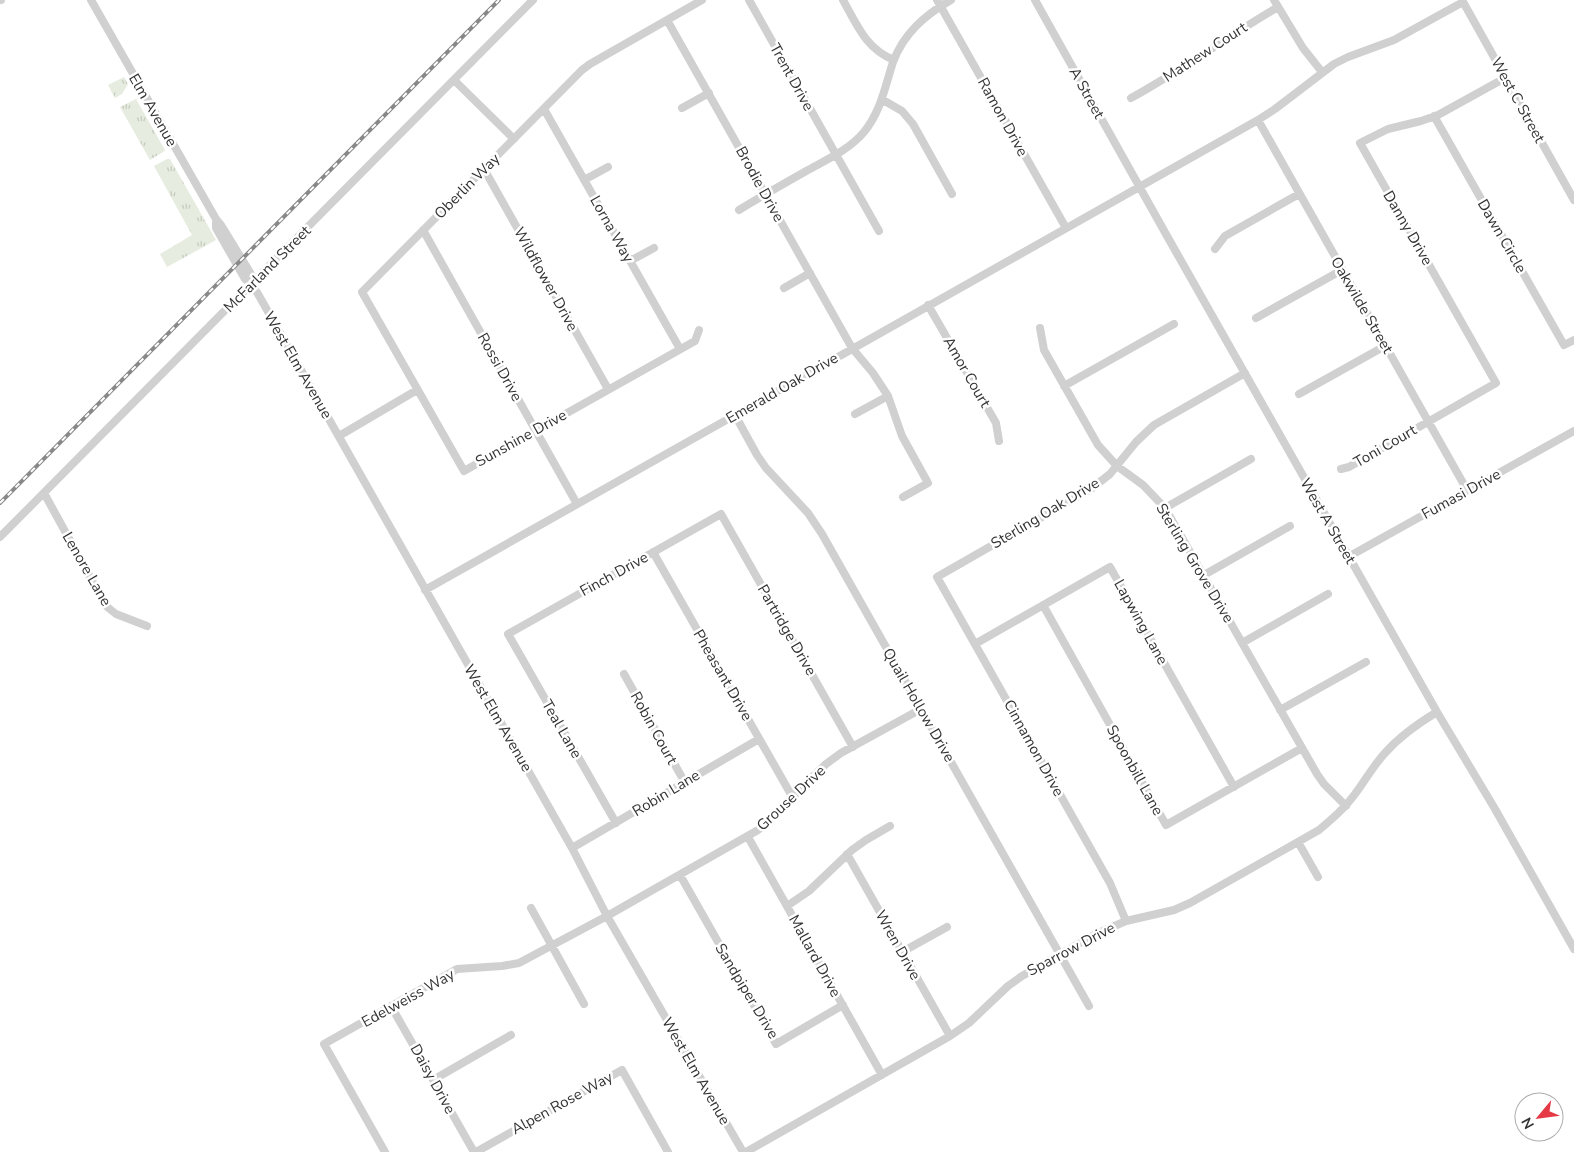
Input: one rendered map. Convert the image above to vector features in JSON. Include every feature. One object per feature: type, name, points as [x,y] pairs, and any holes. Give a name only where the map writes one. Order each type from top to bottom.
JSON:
[{"type":"street","name":"Elm Avenue","points":[[91,0],[221,225],[239,262]]},
{"type":"street","name":"McFarland Street","points":[[0,537],[533,0]]},
{"type":"street","points":[[667,20],[702,0]]},
{"type":"street","name":"Trent Drive","points":[[749,0],[879,231]]},
{"type":"street","points":[[843,0],[864,37],[882,55],[894,60]]},
{"type":"street","points":[[739,210],[836,154],[863,133],[872,122],[882,100],[899,49],[913,29],[939,3],[952,0]]},
{"type":"street","name":"A Street","points":[[1035,0],[1140,186]]},
{"type":"street","name":"Emerald Oak Drive","points":[[425,590],[1258,120],[1322,72],[1348,57],[1394,40],[1462,1]]},
{"type":"street","name":"West C Street","points":[[1462,1],[1574,200]]},
{"type":"street","name":"Ramon Drive","points":[[939,3],[1066,228]]},
{"type":"street","points":[[1276,4],[1303,48],[1322,72]]},
{"type":"street","name":"Mathew Court","points":[[1131,98],[1162,80],[1276,4]]},
{"type":"street","name":"Oberlin Way","points":[[362,292],[572,80],[590,64],[667,20]]},
{"type":"street","name":"Brodie Drive","points":[[667,20],[852,348],[873,373],[888,396],[902,436],[928,483],[903,497]]},
{"type":"street","name":"Danny Drive","points":[[1428,421],[1496,383],[1360,143],[1388,129],[1434,116],[1505,78]]},
{"type":"street","points":[[454,80],[514,139]]},
{"type":"street","points":[[682,108],[709,93]]},
{"type":"street","points":[[882,100],[902,111],[913,124],[952,194]]},
{"type":"street","name":"Lorna Way","points":[[544,108],[680,349]]},
{"type":"street","name":"Dawn Circle","points":[[1434,116],[1564,345],[1574,340]]},
{"type":"street","name":"Oakwilde Street","points":[[1258,120],[1467,490]]},
{"type":"street","points":[[584,180],[608,167]]},
{"type":"street","name":"Wildflower Drive","points":[[484,169],[608,389]]},
{"type":"street","name":"West A Street","points":[[1140,186],[1348,556],[1574,949]]},
{"type":"street","points":[[1215,249],[1225,236],[1299,194]]},
{"type":"street","name":"Rossi Drive","points":[[423,230],[577,504]]},
{"type":"street","points":[[630,261],[654,248]]},
{"type":"street","name":"West Elm Avenue","points":[[239,262],[250,274],[252,284],[572,848],[607,916],[744,1152]]},
{"type":"street","points":[[1256,318],[1342,270]]},
{"type":"street","points":[[784,288],[810,273]]},
{"type":"street","name":"Sunshine Drive","points":[[362,292],[464,471],[695,341],[699,330]]},
{"type":"street","name":"Amor Court","points":[[928,305],[996,423],[999,441]]},
{"type":"street","points":[[1064,386],[1174,324]]},
{"type":"street","name":"Sterling Grove Drive","points":[[1040,328],[1044,350],[1098,445],[1117,466],[1143,485],[1165,508],[1320,779],[1346,806]]},
{"type":"street","points":[[1299,394],[1386,346]]},
{"type":"street","name":"Sterling Oak Drive","points":[[936,577],[1091,489],[1117,466],[1136,442],[1154,425],[1244,373]]},
{"type":"street","points":[[339,436],[417,390]]},
{"type":"street","points":[[855,414],[888,396]]},
{"type":"street","name":"Quail Hollow Drive","points":[[734,415],[766,468],[797,500],[816,524],[1090,1006]]},
{"type":"street","name":"Toni Court","points":[[1341,469],[1349,467],[1428,421]]},
{"type":"street","name":"Fumasi Drive","points":[[1348,556],[1574,431]]},
{"type":"street","points":[[1165,508],[1251,459]]},
{"type":"street","name":"Lenore Lane","points":[[44,492],[106,606],[116,614],[147,626]]},
{"type":"street","name":"Finch Drive","points":[[508,634],[721,514]]},
{"type":"street","name":"Partridge Drive","points":[[721,514],[853,747]]},
{"type":"street","points":[[1204,575],[1290,526]]},
{"type":"street","name":"Pheasant Drive","points":[[653,552],[793,798]]},
{"type":"street","name":"Lapwing Lane","points":[[975,644],[1110,567],[1234,787]]},
{"type":"street","name":"Cinnamon Drive","points":[[936,577],[1110,883],[1126,922]]},
{"type":"street","points":[[1242,643],[1328,594]]},
{"type":"street","name":"Spoonbill Lane","points":[[1043,605],[1166,825],[1302,748]]},
{"type":"street","name":"Teal Lane","points":[[508,634],[616,823]]},
{"type":"street","points":[[1280,710],[1366,662]]},
{"type":"street","name":"Robin Court","points":[[624,674],[684,781]]},
{"type":"street","name":"Grouse Drive","points":[[607,916],[748,836],[770,821],[812,776],[826,764],[922,709]]},
{"type":"street","name":"Sparrow Drive","points":[[744,1152],[950,1036],[969,1023],[1008,986],[1060,954],[1096,934],[1126,922],[1165,912],[1190,903],[1319,830],[1346,806],[1379,760],[1394,743],[1412,728],[1437,712]]},
{"type":"street","name":"Robin Lane","points":[[572,848],[759,739]]},
{"type":"street","points":[[787,906],[809,891],[847,854],[890,826]]},
{"type":"street","name":"Mallard Drive","points":[[748,836],[882,1075]]},
{"type":"street","points":[[1298,842],[1318,877]]},
{"type":"street","name":"Wren Drive","points":[[847,854],[950,1036]]},
{"type":"street","name":"Sandpiper Drive","points":[[680,875],[776,1044],[843,1005]]},
{"type":"street","points":[[531,908],[584,1004]]},
{"type":"street","name":"Edelweiss Way","points":[[385,1152],[324,1044],[457,969],[519,963],[607,916]]},
{"type":"street","points":[[902,952],[947,927]]},
{"type":"street","name":"Daisy Drive","points":[[391,1006],[475,1152]]},
{"type":"street","points":[[433,1080],[511,1035]]},
{"type":"street","name":"Alpen Rose Way","points":[[475,1152],[622,1070],[668,1152]]},
{"type":"green space","points":[[124,77],[128,84],[122,94],[115,98],[108,85]]},
{"type":"green space","points":[[136,99],[165,150],[150,160],[120,107]]},
{"type":"green space","points":[[170,159],[216,240],[167,267],[160,254],[192,235],[154,166]]},
{"type":"railway","points":[[0,503],[499,0]]}]
